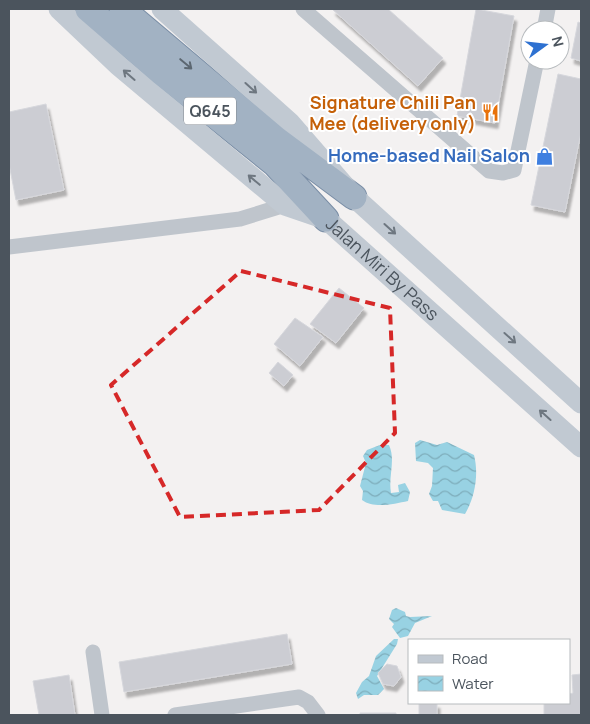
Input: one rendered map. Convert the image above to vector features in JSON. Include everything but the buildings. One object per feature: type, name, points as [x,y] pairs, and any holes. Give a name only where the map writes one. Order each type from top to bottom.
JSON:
[{"type":"highway","name":"Q645","points":[[88,9],[162,73],[275,164],[326,219]]},
{"type":"highway","name":"Q645","points":[[122,9],[276,139],[354,197]]},
{"type":"main road","name":"Jalan Miri By Pass","points":[[59,9],[125,71],[285,205],[326,219],[581,447]]},
{"type":"main road","name":"Jalan Miri By Pass","points":[[162,9],[290,122],[354,197],[581,403]]},
{"type":"street","points":[[303,9],[489,171],[503,173],[514,170],[536,70]]},
{"type":"street","points":[[9,247],[240,219],[285,205]]},
{"type":"street","points":[[92,652],[102,715]]},
{"type":"street","points":[[175,715],[299,697],[308,702],[318,715]]},
{"type":"highlighted area","points":[[241,271],[390,308],[395,433],[319,510],[180,517],[111,385]]},
{"type":"water","points":[[420,440],[437,445],[447,442],[474,455],[475,485],[465,514],[442,510],[438,501],[433,501],[429,494],[432,486],[433,468],[428,463],[416,461],[415,443]]},
{"type":"water","points":[[380,445],[389,445],[391,451],[391,493],[399,492],[398,485],[405,483],[410,492],[408,501],[378,505],[362,500],[363,491],[360,486],[366,463],[363,456],[367,450]]},
{"type":"water","points":[[396,608],[405,612],[406,616],[410,617],[432,616],[415,623],[408,636],[400,638],[392,627],[394,624],[389,619],[392,610]]},
{"type":"water","points":[[394,639],[398,639],[397,644],[377,676],[384,689],[378,695],[364,695],[358,699],[356,693],[362,682],[369,676],[376,656]]},
{"type":"place","name":"Signature Chili Pan Mee (delivery only)","points":[[490,113]]},
{"type":"place","name":"Home-based Nail Salon","points":[[544,156]]}]
